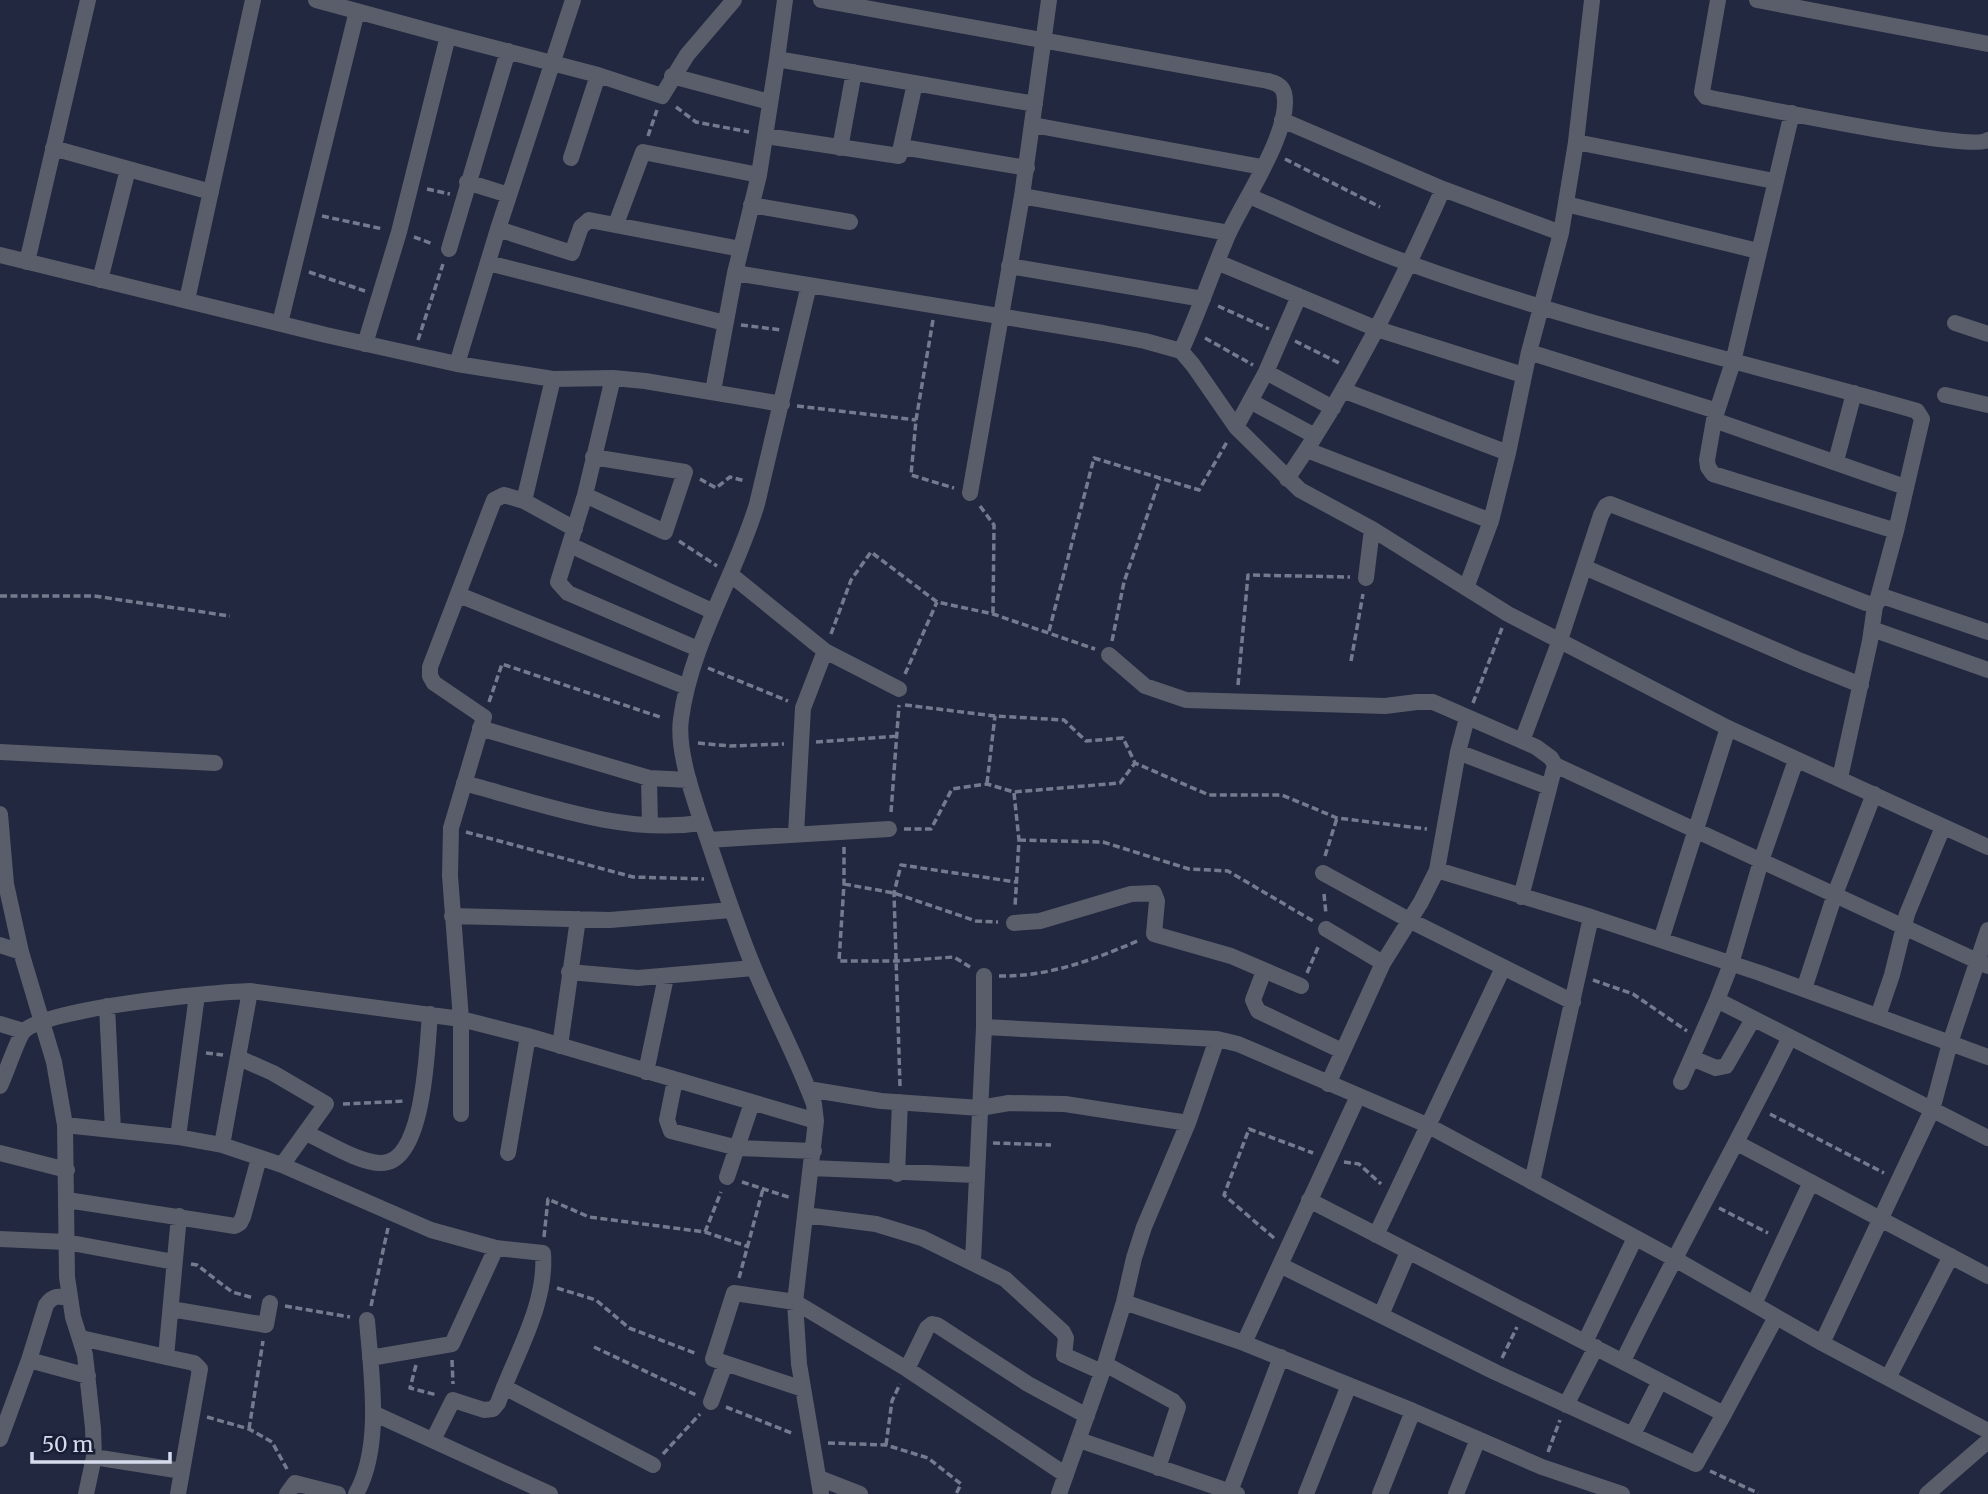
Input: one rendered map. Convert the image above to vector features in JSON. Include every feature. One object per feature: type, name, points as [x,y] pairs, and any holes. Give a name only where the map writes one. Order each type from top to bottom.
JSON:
[{"type":"street","points":[[27,262],[88,0]]},
{"type":"street","points":[[187,300],[253,0]]},
{"type":"street","points":[[316,0],[598,75],[662,96],[687,55],[734,0]]},
{"type":"street","points":[[457,364],[573,0]]},
{"type":"street","points":[[713,391],[735,273],[759,175],[785,0]]},
{"type":"street","points":[[821,0],[1277,84],[1284,94],[1282,120],[1249,196],[1229,233],[1181,351]]},
{"type":"street","points":[[970,493],[1027,168],[1049,0]]},
{"type":"street","points":[[1466,588],[1491,521],[1523,375],[1561,233],[1576,142],[1592,0]]},
{"type":"street","points":[[1718,0],[1703,95],[1909,135],[1973,144],[1988,141]]},
{"type":"street","points":[[1758,0],[1988,44]]},
{"type":"street","points":[[280,323],[358,11]]},
{"type":"street","points":[[365,344],[399,232],[448,36]]},
{"type":"street","points":[[449,249],[508,51]]},
{"type":"street","points":[[777,59],[1035,104]]},
{"type":"street","points":[[840,148],[853,72]]},
{"type":"street","points":[[571,158],[598,75]]},
{"type":"street","points":[[672,76],[770,102]]},
{"type":"street","points":[[766,135],[895,157],[901,153],[915,83]]},
{"type":"street","points":[[1792,113],[1732,362],[1715,416],[1708,467],[1713,474],[1896,531]]},
{"type":"street","points":[[1282,120],[1443,189],[1561,233]]},
{"type":"street","points":[[1032,125],[1262,167]]},
{"type":"street","points":[[1576,142],[1774,181]]},
{"type":"street","points":[[902,147],[1027,168]]},
{"type":"street","points":[[53,148],[211,192]]},
{"type":"street","points":[[616,224],[643,152],[759,175]]},
{"type":"street","points":[[100,279],[128,169]]},
{"type":"street","points":[[1287,479],[1345,391],[1410,264],[1443,189]]},
{"type":"street","points":[[465,190],[509,195]]},
{"type":"street","points":[[1022,196],[1229,233]]},
{"type":"street","points":[[1249,196],[1410,264],[1732,362],[1917,411],[1921,415],[1896,531],[1877,600],[1840,778]]},
{"type":"street","points":[[1566,204],[1758,251]]},
{"type":"street","points":[[751,205],[850,222]]},
{"type":"street","points":[[561,281],[584,222],[594,220],[741,249]]},
{"type":"street","points":[[499,229],[572,253]]},
{"type":"street","points":[[0,255],[457,364],[554,379],[614,378],[713,391],[782,404]]},
{"type":"street","points":[[1217,262],[1377,329],[1523,375]]},
{"type":"street","points":[[488,263],[725,323]]},
{"type":"street","points":[[1009,266],[1203,299]]},
{"type":"street","points":[[735,273],[1145,341],[1181,351],[1207,383],[1236,427],[1287,479],[1320,502],[1372,529],[1508,614],[1728,728],[1988,847]]},
{"type":"street","points":[[809,285],[753,520],[696,656],[680,723],[689,780],[720,879],[754,968],[808,1089],[816,1121],[795,1303],[796,1339],[820,1486],[860,1494]]},
{"type":"street","points":[[1236,427],[1266,372],[1299,296]]},
{"type":"street","points":[[1955,323],[1988,334]]},
{"type":"street","points":[[1529,352],[1715,416],[1905,487]]},
{"type":"street","points":[[1266,372],[1333,408]]},
{"type":"street","points":[[614,378],[575,529],[558,577],[562,588],[696,656]]},
{"type":"street","points":[[524,501],[554,379]]},
{"type":"street","points":[[1345,391],[1508,453]]},
{"type":"street","points":[[1836,461],[1854,393]]},
{"type":"street","points":[[1945,395],[1988,405]]},
{"type":"street","points":[[1250,401],[1311,443],[1491,521]]},
{"type":"street","points":[[584,495],[665,532],[685,472],[593,457]]},
{"type":"street","points":[[575,529],[524,501],[504,495],[494,500],[433,658],[430,676],[434,683],[482,722],[649,778],[689,780]]},
{"type":"street","points":[[1522,741],[1560,640],[1603,509],[1610,504],[1877,600],[1988,632]]},
{"type":"street","points":[[1366,578],[1372,529]]},
{"type":"street","points":[[570,545],[714,612]]},
{"type":"street","points":[[1584,567],[1861,685]]},
{"type":"street","points":[[730,574],[825,652],[899,689]]},
{"type":"street","points":[[459,595],[687,687]]},
{"type":"street","points":[[1872,629],[1988,670]]},
{"type":"street","points":[[796,834],[803,708],[825,652]]},
{"type":"street","points":[[1109,654],[1136,679],[1158,692],[1186,700],[1385,706],[1433,702],[1545,752],[1555,765],[1983,964]]},
{"type":"street","points":[[1328,1084],[1383,963],[1430,887],[1437,870],[1458,752],[1467,718]]},
{"type":"street","points":[[461,1114],[461,1019],[450,876],[452,828],[482,722]]},
{"type":"street","points":[[1661,940],[1728,728]]},
{"type":"street","points":[[0,752],[215,763]]},
{"type":"street","points":[[1458,752],[1549,786]]},
{"type":"street","points":[[1681,1082],[1731,964],[1796,760]]},
{"type":"street","points":[[1521,897],[1555,765]]},
{"type":"street","points":[[649,778],[650,825]]},
{"type":"street","points":[[464,783],[573,812],[650,825],[701,823]]},
{"type":"street","points":[[1804,989],[1835,894],[1874,794]]},
{"type":"street","points":[[0,814],[3,884],[54,1062],[65,1125],[69,1297],[88,1376],[94,1457],[86,1494]]},
{"type":"street","points":[[1878,1016],[1910,905],[1943,827]]},
{"type":"street","points":[[708,841],[889,829]]},
{"type":"street","points":[[1437,870],[1661,940],[1988,1057]]},
{"type":"street","points":[[1323,873],[1409,920],[1573,1002]]},
{"type":"street","points":[[1014,923],[1048,919],[1147,891],[1157,896],[1154,934],[1231,956],[1301,986]]},
{"type":"street","points":[[452,916],[623,919],[731,909]]},
{"type":"street","points":[[1532,1182],[1591,917]]},
{"type":"street","points":[[560,1046],[578,919]]},
{"type":"street","points":[[1326,929],[1383,963]]},
{"type":"street","points":[[1822,1343],[1932,1110],[1950,1043],[1983,964],[1988,930]]},
{"type":"street","points":[[0,945],[21,952]]},
{"type":"street","points":[[569,972],[614,978],[666,977],[754,968]]},
{"type":"street","points":[[1376,1235],[1503,968]]},
{"type":"street","points":[[1264,971],[1253,1000],[1258,1011],[1342,1051]]},
{"type":"street","points":[[973,1261],[984,976]]},
{"type":"street","points":[[646,1072],[666,977]]},
{"type":"street","points":[[0,1086],[23,1031],[43,1021],[107,1006],[250,991],[461,1019],[528,1036],[816,1121]]},
{"type":"street","points":[[222,1145],[250,991]]},
{"type":"street","points":[[178,1136],[197,995]]},
{"type":"street","points":[[1717,1000],[1988,1138]]},
{"type":"street","points":[[107,1006],[113,1130]]},
{"type":"street","points":[[306,1133],[365,1160],[384,1164],[394,1161],[402,1154],[421,1100],[430,1014]]},
{"type":"street","points":[[1692,1058],[1716,1068],[1723,1068],[1753,1019]]},
{"type":"street","points":[[0,1024],[23,1031]]},
{"type":"street","points":[[984,1027],[1217,1039],[1238,1044],[1427,1125],[1988,1432]]},
{"type":"street","points":[[508,1153],[528,1036]]},
{"type":"street","points":[[1623,1361],[1673,1258],[1737,1143],[1790,1037]]},
{"type":"street","points":[[1059,1494],[1104,1368],[1144,1227],[1188,1123],[1217,1039]]},
{"type":"street","points":[[239,1058],[273,1073],[326,1104],[282,1165]]},
{"type":"street","points":[[675,1080],[667,1120],[668,1128],[676,1133],[738,1148],[814,1151]]},
{"type":"street","points":[[808,1089],[900,1102],[980,1108],[1009,1103],[1065,1104],[1188,1123]]},
{"type":"street","points":[[1244,1343],[1358,1096]]},
{"type":"street","points":[[897,1174],[900,1102]]},
{"type":"street","points":[[727,1177],[752,1103]]},
{"type":"street","points":[[65,1125],[178,1136],[222,1145],[282,1165],[431,1230],[496,1248],[543,1253],[544,1268],[531,1319],[498,1403],[489,1410],[453,1400],[433,1440]]},
{"type":"street","points":[[1737,1143],[1988,1276]]},
{"type":"street","points":[[0,1153],[67,1170]]},
{"type":"street","points":[[67,1200],[235,1226],[240,1223],[260,1158]]},
{"type":"street","points":[[811,1168],[897,1174],[975,1175]]},
{"type":"street","points":[[1754,1304],[1811,1182]]},
{"type":"street","points":[[1309,1200],[1724,1414]]},
{"type":"street","points":[[806,1209],[896,1229],[973,1261],[1005,1279],[1063,1332],[1066,1338],[1064,1356],[1104,1368],[1173,1401],[1178,1407],[1158,1468]]},
{"type":"street","points":[[166,1357],[179,1216]]},
{"type":"street","points":[[1566,1405],[1634,1238]]},
{"type":"street","points":[[0,1239],[66,1242],[174,1262]]},
{"type":"street","points":[[370,1358],[452,1344],[496,1248]]},
{"type":"street","points":[[1381,1315],[1408,1252]]},
{"type":"street","points":[[1888,1378],[1951,1256]]},
{"type":"street","points":[[1280,1265],[1495,1372],[1696,1464],[1776,1317]]},
{"type":"street","points":[[712,1402],[734,1293],[795,1303],[907,1369],[1066,1475]]},
{"type":"street","points":[[2,1431],[46,1305],[57,1296],[69,1297]]},
{"type":"street","points":[[1124,1302],[1244,1343],[1413,1411],[1542,1467],[1622,1494]]},
{"type":"street","points":[[170,1309],[266,1325],[270,1303]]},
{"type":"street","points":[[356,1494],[365,1475],[373,1413],[367,1320]]},
{"type":"street","points":[[907,1369],[927,1328],[932,1324],[937,1325],[1028,1384],[1087,1416]]},
{"type":"street","points":[[81,1338],[194,1363],[200,1369],[178,1494]]},
{"type":"street","points":[[1079,1440],[1232,1493],[1280,1357]]},
{"type":"street","points":[[29,1360],[88,1376]]},
{"type":"street","points":[[719,1362],[803,1389]]},
{"type":"street","points":[[1633,1434],[1660,1381]]},
{"type":"street","points":[[0,1385],[16,1392]]},
{"type":"street","points":[[1306,1494],[1349,1385]]},
{"type":"street","points":[[504,1387],[653,1465]]},
{"type":"street","points":[[1380,1494],[1413,1411]]},
{"type":"street","points":[[373,1413],[550,1494]]},
{"type":"street","points":[[1456,1494],[1478,1439]]},
{"type":"street","points":[[1927,1494],[1988,1441]]},
{"type":"street","points":[[94,1457],[183,1471]]},
{"type":"street","points":[[291,1489],[338,1494]]},
{"type":"path","points":[[643,152],[662,96],[696,122],[766,135]]},
{"type":"path","points":[[1270,151],[1380,207]]},
{"type":"path","points":[[411,185],[465,190]]},
{"type":"path","points":[[308,213],[399,232],[449,249],[413,355]]},
{"type":"path","points":[[295,268],[380,296]]},
{"type":"path","points":[[934,308],[916,420],[911,475],[970,493],[994,525],[993,614]]},
{"type":"path","points":[[725,323],[799,332]]},
{"type":"path","points":[[1191,330],[1266,372]]},
{"type":"path","points":[[782,404],[916,420]]},
{"type":"path","points":[[1049,631],[1094,458],[1199,491],[1236,427]]},
{"type":"path","points":[[685,472],[716,488],[730,477],[762,485]]},
{"type":"path","points":[[825,652],[851,580],[871,552],[937,602],[993,614],[1049,631],[1109,654],[1124,582],[1160,479]]},
{"type":"path","points":[[665,532],[730,574]]},
{"type":"path","points":[[1236,703],[1248,575],[1366,578],[1352,661]]},
{"type":"path","points":[[0,596],[94,596],[230,616]]},
{"type":"path","points":[[899,689],[937,602]]},
{"type":"path","points":[[1467,718],[1508,614]]},
{"type":"path","points":[[696,656],[803,708]]},
{"type":"path","points":[[482,722],[502,664],[680,723]]},
{"type":"path","points":[[1135,763],[1120,782],[1014,792],[987,784],[952,789],[931,829],[889,829],[899,704],[995,716],[1064,720],[1086,741],[1123,738],[1135,763],[1209,795],[1282,795],[1337,818],[1443,831]]},
{"type":"path","points":[[987,784],[995,716]]},
{"type":"path","points":[[682,743],[730,746],[800,744],[898,736]]},
{"type":"path","points":[[844,884],[894,893],[976,921],[1014,923],[1019,841],[1014,792]]},
{"type":"path","points":[[1301,986],[1326,929],[1321,868],[1337,818]]},
{"type":"path","points":[[452,828],[633,877],[720,879]]},
{"type":"path","points":[[844,831],[839,961],[954,957],[984,976],[1025,976],[1092,961],[1154,934]]},
{"type":"path","points":[[1019,841],[1103,842],[1189,869],[1228,871],[1326,929]]},
{"type":"path","points":[[900,1102],[894,893],[901,866],[1016,882]]},
{"type":"path","points":[[1580,975],[1633,994],[1700,1040]]},
{"type":"path","points":[[190,1050],[239,1058]]},
{"type":"path","points":[[326,1104],[421,1100]]},
{"type":"path","points":[[1755,1107],[1900,1180]]},
{"type":"path","points":[[1287,1249],[1224,1195],[1249,1129],[1329,1159],[1359,1164],[1393,1195]]},
{"type":"path","points":[[977,1143],[1051,1145]]},
{"type":"path","points":[[705,1232],[727,1177],[763,1189],[806,1209]]},
{"type":"path","points":[[734,1293],[763,1189]]},
{"type":"path","points":[[543,1253],[548,1199],[589,1217],[705,1232],[749,1247]]},
{"type":"path","points":[[1704,1200],[1782,1240]]},
{"type":"path","points":[[174,1262],[197,1265],[232,1292],[270,1303],[367,1320],[392,1212]]},
{"type":"path","points":[[541,1284],[596,1300],[629,1328],[719,1362]]},
{"type":"path","points":[[1495,1372],[1524,1311]]},
{"type":"path","points":[[249,1429],[266,1325]]},
{"type":"path","points":[[420,1350],[410,1388],[453,1400],[452,1344]]},
{"type":"path","points":[[594,1347],[712,1402],[811,1440],[837,1444],[886,1445],[928,1458],[961,1484],[956,1494]]},
{"type":"path","points":[[886,1445],[891,1401],[907,1369]]},
{"type":"path","points":[[653,1465],[712,1402]]},
{"type":"path","points":[[1542,1467],[1566,1405]]},
{"type":"path","points":[[192,1413],[249,1429],[272,1443],[291,1489]]},
{"type":"path","points":[[1696,1464],[1758,1493]]}]
